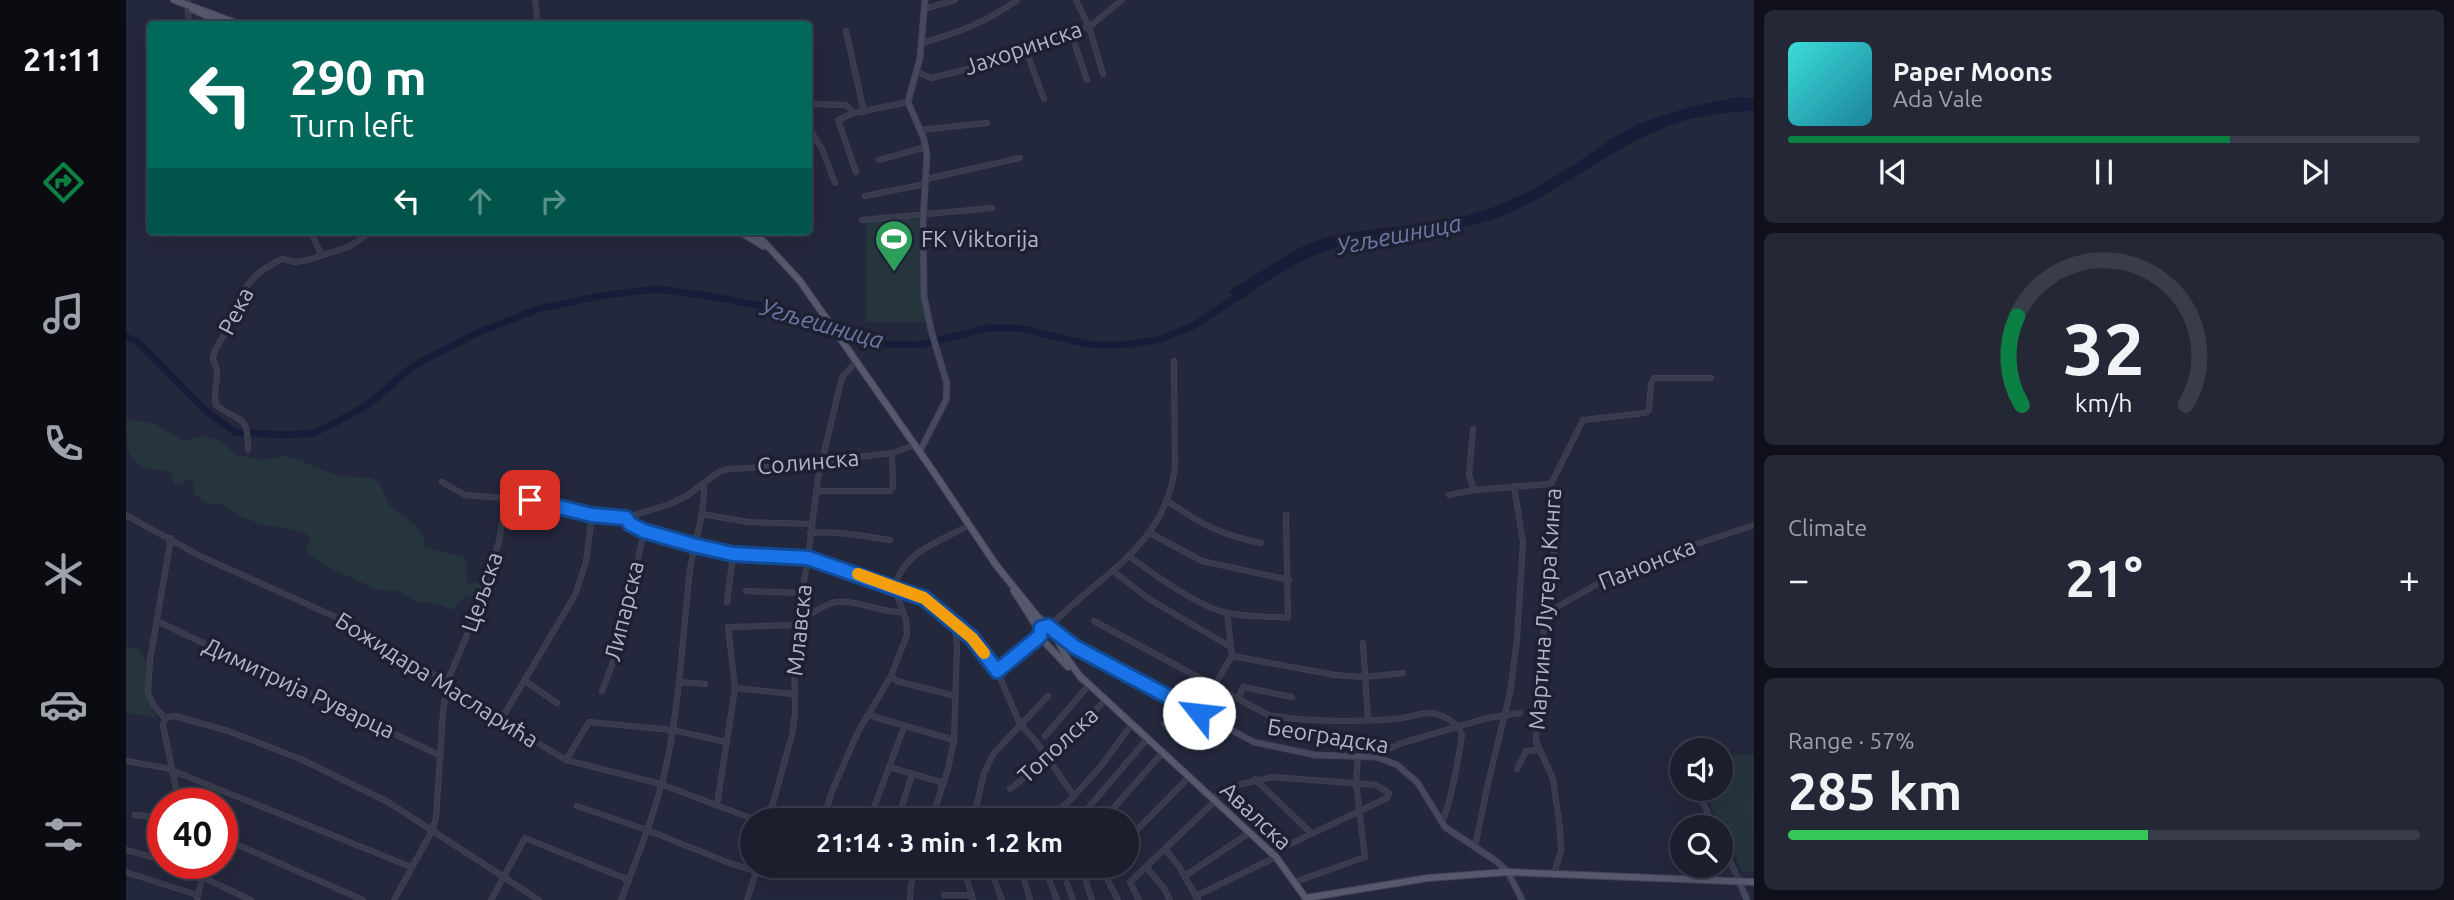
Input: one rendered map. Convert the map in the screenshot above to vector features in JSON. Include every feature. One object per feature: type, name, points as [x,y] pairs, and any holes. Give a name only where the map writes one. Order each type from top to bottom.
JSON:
[{"type":"main road","points":[[174,0],[231,21]]},
{"type":"main road","points":[[188,4],[193,11],[218,21]]},
{"type":"main road","points":[[745,235],[771,251]]},
{"type":"main road","points":[[754,235],[800,281],[1012,586],[1040,636],[1082,679]]},
{"type":"main road","points":[[1012,586],[1050,629],[1082,679]]},
{"type":"main road","points":[[1040,636],[1050,629]]},
{"type":"main road","points":[[1040,636],[1049,639],[1050,629]]},
{"type":"main road","name":"Авалска","points":[[1082,679],[1274,855],[1306,900]]},
{"type":"main road","points":[[1306,900],[1428,878],[1508,872],[1754,882]]},
{"type":"street","points":[[535,0],[538,21]]},
{"type":"street","points":[[918,448],[946,400],[947,392],[945,372],[931,330],[925,296],[923,216],[926,147],[908,102],[922,43],[925,0]]},
{"type":"street","points":[[924,9],[955,0]]},
{"type":"street","points":[[922,43],[980,24],[1017,0]]},
{"type":"street","points":[[1076,0],[1103,74]]},
{"type":"street","name":"Јахоринска","points":[[917,72],[931,78],[980,66],[1046,39],[1088,27],[1122,0]]},
{"type":"street","points":[[846,31],[864,112]]},
{"type":"street","points":[[1071,33],[1087,80]]},
{"type":"street","points":[[1025,48],[1044,99]]},
{"type":"street","points":[[856,172],[838,120],[854,113],[908,102]]},
{"type":"street","points":[[812,104],[846,105],[854,113]]},
{"type":"street","points":[[920,130],[987,122]]},
{"type":"street","points":[[812,133],[822,149],[835,183]]},
{"type":"street","points":[[879,160],[926,147]]},
{"type":"street","points":[[864,196],[1020,158]]},
{"type":"street","points":[[862,220],[992,208]]},
{"type":"street","points":[[313,235],[321,256]]},
{"type":"street","name":"Река","points":[[248,450],[248,429],[245,423],[215,405],[214,396],[218,375],[214,355],[242,290],[257,274],[282,259],[301,262],[348,247],[367,235]]},
{"type":"street","name":"Млавска","points":[[772,808],[792,735],[795,714],[794,640],[816,491],[842,377],[856,361]]},
{"type":"street","points":[[1050,629],[1130,557],[1150,533],[1167,500],[1175,467],[1174,361]]},
{"type":"street","name":"Мартина Лутера Кинга","points":[[1554,873],[1561,851],[1561,833],[1553,779],[1536,741],[1545,614],[1555,545],[1551,484],[1583,420],[1646,413],[1649,410],[1654,378],[1711,378]]},
{"type":"street","points":[[1473,429],[1469,475],[1474,490]]},
{"type":"street","name":"Солинска","points":[[442,482],[465,495],[545,503],[592,515],[626,518],[670,505],[704,485],[717,473],[728,469],[823,461],[918,448]]},
{"type":"street","points":[[816,491],[890,491],[893,487],[892,453]]},
{"type":"street","points":[[1449,495],[1474,490],[1551,484]]},
{"type":"street","points":[[621,900],[661,784],[672,730],[693,545],[705,499],[704,485]]},
{"type":"street","points":[[1475,848],[1510,693],[1517,640],[1523,542],[1514,486]]},
{"type":"street","name":"Цељска","points":[[432,831],[436,818],[447,681],[481,602],[499,541],[506,499]]},
{"type":"street","points":[[1167,500],[1209,528],[1234,538],[1261,543]]},
{"type":"street","points":[[702,514],[749,522],[812,524]]},
{"type":"street","name":"Божидара Масларића","points":[[126,515],[200,555],[340,619],[447,681],[501,720],[566,760],[661,784],[740,814]]},
{"type":"street","points":[[501,720],[579,586],[586,562],[592,515]]},
{"type":"street","points":[[1130,557],[1213,609],[1227,613],[1288,618],[1286,515]]},
{"type":"street","points":[[626,518],[630,524],[644,531],[693,545],[733,554],[808,558],[924,598],[972,638],[997,671],[1020,724],[1037,743],[1074,796]]},
{"type":"street","points":[[827,808],[858,732],[891,676],[907,635],[903,612],[894,587],[904,566],[930,543],[969,524]]},
{"type":"street","name":"Панонска","points":[[1545,614],[1628,567],[1754,525]]},
{"type":"street","name":"Липарска","points":[[602,691],[620,643],[644,531]]},
{"type":"street","points":[[810,533],[858,534],[890,540]]},
{"type":"street","points":[[1150,533],[1202,561],[1289,580]]},
{"type":"street","points":[[171,538],[150,660],[148,693],[165,720],[176,788]]},
{"type":"street","points":[[727,603],[733,554]]},
{"type":"street","points":[[1113,571],[1149,599],[1231,646]]},
{"type":"street","points":[[746,591],[802,593]]},
{"type":"street","points":[[717,805],[735,688],[728,626],[797,624],[832,603],[843,602],[903,612]]},
{"type":"street","points":[[1199,713],[1232,656],[1227,613]]},
{"type":"street","name":"Димитрија Руварца","points":[[157,621],[441,756]]},
{"type":"street","points":[[1094,621],[1268,715],[1291,719],[1368,720],[1397,719],[1433,713],[1445,718],[1462,732],[1450,794],[1441,822]]},
{"type":"street","points":[[935,808],[954,740],[957,646],[955,626]]},
{"type":"street","name":"Београдска","points":[[1050,629],[1075,647],[1239,735],[1270,747],[1323,756],[1358,756],[1388,760],[1410,775],[1452,834],[1496,860],[1508,872],[1522,900]]},
{"type":"street","points":[[997,671],[1040,636]]},
{"type":"street","points":[[957,646],[962,639],[972,638]]},
{"type":"street","points":[[1363,643],[1368,720]]},
{"type":"street","points":[[1232,656],[1335,675],[1365,677],[1403,673]]},
{"type":"street","points":[[891,676],[897,681],[956,696]]},
{"type":"street","points":[[525,681],[558,703]]},
{"type":"street","points":[[679,682],[705,684]]},
{"type":"street","points":[[1045,736],[1089,685]]},
{"type":"street","points":[[1238,699],[1243,687],[1292,697]]},
{"type":"street","points":[[735,688],[793,694]]},
{"type":"street","points":[[976,808],[986,767],[994,753],[1048,696]]},
{"type":"street","name":"Тополска","points":[[1010,789],[1048,760],[1105,700]]},
{"type":"street","points":[[1372,757],[1402,743],[1498,716],[1520,713]]},
{"type":"street","points":[[868,715],[954,740]]},
{"type":"street","points":[[165,720],[175,716],[228,730],[303,760],[388,802],[539,900]]},
{"type":"street","points":[[566,760],[589,722],[672,730],[726,742]]},
{"type":"street","points":[[1062,808],[1119,744],[1132,724]]},
{"type":"street","points":[[1164,724],[1187,745]]},
{"type":"street","points":[[874,808],[904,727]]},
{"type":"street","points":[[1088,807],[1148,738]]},
{"type":"street","points":[[1517,769],[1526,751],[1538,750]]},
{"type":"street","points":[[1113,808],[1163,752]]},
{"type":"street","points":[[1295,882],[1365,857],[1356,783],[1358,756]]},
{"type":"street","points":[[126,761],[172,770],[411,867]]},
{"type":"street","points":[[889,767],[944,783]]},
{"type":"street","points":[[901,808],[912,775]]},
{"type":"street","points":[[1139,829],[1189,777]]},
{"type":"street","points":[[1139,900],[1130,882],[1166,850],[1213,800],[1229,788],[1255,779],[1273,777],[1379,786],[1388,791],[1390,796],[1311,833],[1197,898],[1166,850]]},
{"type":"street","points":[[1255,779],[1311,833]]},
{"type":"street","points":[[577,806],[740,866]]},
{"type":"street","points":[[135,815],[147,816]]},
{"type":"street","points":[[394,900],[432,831]]},
{"type":"street","points":[[1185,876],[1249,833]]},
{"type":"street","points":[[491,900],[525,838],[629,880]]},
{"type":"street","points":[[238,845],[363,900]]},
{"type":"street","points":[[126,850],[147,856]]},
{"type":"street","points":[[1147,868],[1164,888],[1170,900]]},
{"type":"street","points":[[1733,868],[1747,900]]},
{"type":"street","points":[[126,872],[197,898],[200,879]]},
{"type":"street","points":[[747,900],[754,878]]},
{"type":"street","points":[[910,900],[913,878]]},
{"type":"street","points":[[944,895],[973,898],[967,878]]},
{"type":"street","points":[[994,878],[1002,900]]},
{"type":"street","points":[[1024,878],[1030,900]]},
{"type":"street","points":[[1049,878],[1057,900]]},
{"type":"street","points":[[207,879],[251,900]]},
{"type":"street","points":[[1108,881],[1118,900]]},
{"type":"street","points":[[1086,882],[1092,900]]},
{"type":"street","points":[[1067,883],[1073,900]]},
{"type":"shaded area","name":"FK Viktorija","points":[[919,218],[922,298],[926,322],[866,322],[866,222]]},
{"type":"shaded area","points":[[126,418],[155,424],[183,441],[204,436],[217,440],[235,455],[260,460],[287,456],[338,476],[372,478],[380,484],[390,506],[419,528],[425,540],[424,547],[466,558],[467,584],[484,582],[480,594],[464,597],[452,610],[435,603],[417,602],[398,591],[379,590],[335,571],[309,555],[306,545],[312,539],[304,533],[255,522],[224,505],[206,503],[195,495],[193,482],[187,478],[182,486],[174,484],[171,471],[156,470],[137,463],[129,451]]},
{"type":"shaded area","points":[[126,646],[139,650],[149,667],[147,694],[156,718],[126,712]]},
{"type":"shaded area","points":[[1733,754],[1754,755],[1754,872],[1742,872],[1733,853],[1733,815],[1715,815],[1709,801],[1733,801]]},
{"type":"water","points":[[1736,97],[1754,98],[1754,111],[1707,116],[1661,129],[1617,151],[1532,202],[1487,221],[1336,248],[1272,278],[1238,301],[1229,291],[1299,248],[1324,238],[1455,219],[1492,208],[1532,190],[1640,123],[1690,107]]},
{"type":"waterway","name":"Угљешница","points":[[249,433],[313,433],[369,404],[412,367],[472,335],[538,309],[605,295],[657,289],[702,295],[775,308],[803,321],[841,328],[884,344],[919,345],[988,328],[1018,328],[1092,345],[1124,345],[1161,339],[1193,326],[1242,294]]},
{"type":"waterway","name":"Угљешница","points":[[126,337],[137,341],[206,411],[235,432],[247,433]]},
{"type":"slow traffic","points":[[858,574],[924,598],[972,638],[984,653]]},
{"type":"place","name":"FK Viktorija","points":[[894,273]]},
{"type":"route","points":[[530,500],[592,515],[626,518],[627,522],[644,531],[711,550],[748,556],[808,558],[857,573],[924,598],[972,638],[997,671],[1040,636],[1041,628],[1048,626],[1075,647],[1199,713]]}]
